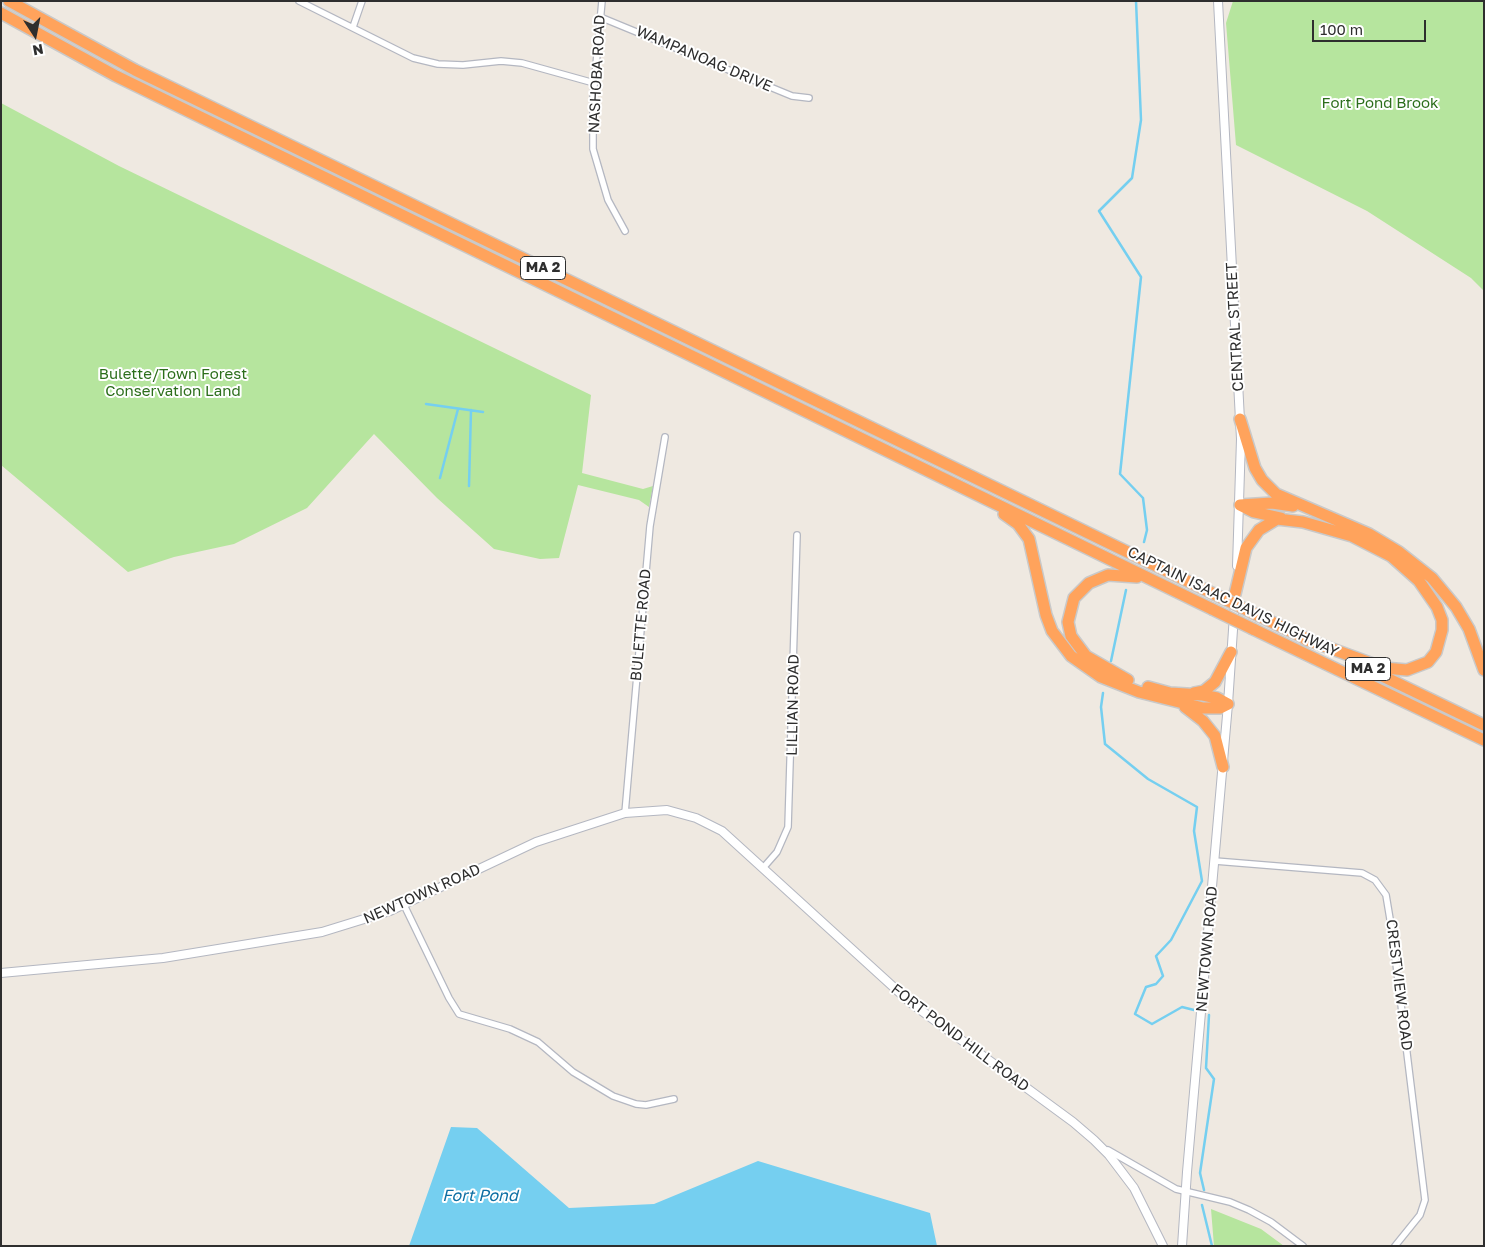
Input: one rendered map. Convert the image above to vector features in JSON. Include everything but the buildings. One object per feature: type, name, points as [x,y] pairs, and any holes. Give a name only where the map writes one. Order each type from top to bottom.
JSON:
[{"type":"highway","name":"CAPTAIN ISAAC DAVIS HIGHWAY","points":[[9,1],[135,70],[1484,725]]},
{"type":"highway","name":"MA 2","points":[[1,13],[116,76],[986,498]]},
{"type":"highway","points":[[1240,419],[1255,468],[1262,480],[1276,494],[1386,543],[1432,578],[1456,607],[1469,628],[1484,670]]},
{"type":"highway","name":"CAPTAIN ISAAC DAVIS HIGHWAY","points":[[986,498],[1151,580],[1484,740]]},
{"type":"highway","points":[[986,498],[1018,524],[1029,539],[1046,615],[1052,631],[1071,656],[1101,677],[1139,692],[1203,708],[1220,708],[1228,704]]},
{"type":"highway","points":[[1240,505],[1272,503],[1307,508]]},
{"type":"highway","points":[[1240,505],[1254,512],[1335,529],[1367,542],[1391,556],[1419,581],[1437,607],[1442,620],[1442,630],[1436,652],[1428,662],[1406,670],[1384,668],[1305,639]]},
{"type":"highway","points":[[1235,594],[1246,548],[1252,538],[1268,523],[1277,520],[1287,520]]},
{"type":"highway","points":[[1151,580],[1120,574],[1108,575],[1089,583],[1074,598],[1070,609],[1068,622],[1071,636],[1086,656],[1120,677],[1158,690],[1217,698],[1228,704]]},
{"type":"highway","points":[[1192,694],[1204,691],[1215,682],[1231,652]]},
{"type":"highway","points":[[1175,702],[1188,708],[1209,727],[1215,736],[1223,767]]},
{"type":"street","points":[[299,1],[413,58],[438,64],[463,66],[501,61],[522,63],[594,83]]},
{"type":"street","points":[[353,27],[362,1]]},
{"type":"street","name":"NASHOBA ROAD","points":[[602,1],[594,83],[594,149],[608,200],[625,231]]},
{"type":"street","name":"CENTRAL STREET","points":[[1218,1],[1240,419],[1240,505],[1231,652]]},
{"type":"street","name":"WAMPANOAG DRIVE","points":[[600,17],[792,96],[809,98]]},
{"type":"street","name":"BULETTE ROAD","points":[[625,813],[650,526],[665,437]]},
{"type":"street","name":"LILLIAN ROAD","points":[[763,868],[777,852],[788,827],[797,535]]},
{"type":"street","name":"NEWTOWN ROAD","points":[[1182,1246],[1231,652]]},
{"type":"street","name":"NEWTOWN ROAD","points":[[1,973],[119,963],[234,948],[322,932],[358,923],[404,905],[536,842],[625,813],[667,810],[714,826]]},
{"type":"street","name":"FORT POND HILL ROAD","points":[[714,826],[730,837],[911,1003],[1073,1122],[1094,1140],[1114,1161],[1134,1188],[1163,1246]]},
{"type":"street","name":"CRESTVIEW ROAD","points":[[1215,861],[1362,873],[1375,880],[1386,895],[1425,1200],[1420,1215],[1395,1246]]},
{"type":"street","points":[[404,905],[449,998],[460,1014],[510,1029],[538,1042],[573,1072],[612,1096],[646,1106],[674,1099]]},
{"type":"street","points":[[1094,1140],[1117,1157],[1185,1192],[1230,1202],[1249,1210],[1271,1222],[1304,1246]]},
{"type":"green space","name":"Fort Pond Brook","points":[[1233,1],[1484,1],[1484,291],[1471,278],[1367,211],[1236,145],[1226,23]]},
{"type":"green space","name":"Bulette/Town Forest Conservation Land","points":[[1,103],[119,166],[591,395],[582,473],[643,489],[653,486],[649,507],[639,500],[578,485],[559,558],[540,559],[494,549],[437,498],[374,434],[307,508],[234,544],[174,557],[128,572],[1,465]]},
{"type":"green space","points":[[1211,1209],[1261,1229],[1284,1246],[1214,1246]]},
{"type":"water","name":"Fort Pond","points":[[451,1127],[477,1128],[569,1208],[654,1204],[758,1161],[930,1213],[937,1246],[409,1246]]},
{"type":"waterway","name":"Fort Pond Brook","points":[[1136,1],[1141,120],[1132,178],[1099,211],[1141,277],[1120,474],[1143,498],[1147,530],[1144,542]]},
{"type":"waterway","points":[[426,404],[483,412]]},
{"type":"waterway","points":[[440,478],[458,409]]},
{"type":"waterway","points":[[469,486],[471,410]]},
{"type":"waterway","name":"Fort Pond Brook","points":[[1111,661],[1126,590]]},
{"type":"waterway","name":"Fort Pond Brook","points":[[1103,693],[1101,707],[1105,744],[1148,779],[1197,807],[1194,831],[1202,881],[1171,940],[1156,956],[1163,976],[1156,984],[1146,987],[1135,1014],[1152,1024],[1182,1007],[1194,1010]]},
{"type":"waterway","name":"Fort Pond Brook","points":[[1204,1190],[1200,1173],[1214,1079],[1206,1068],[1209,1015]]},
{"type":"waterway","name":"Fort Pond Brook","points":[[1202,1205],[1212,1246]]}]
